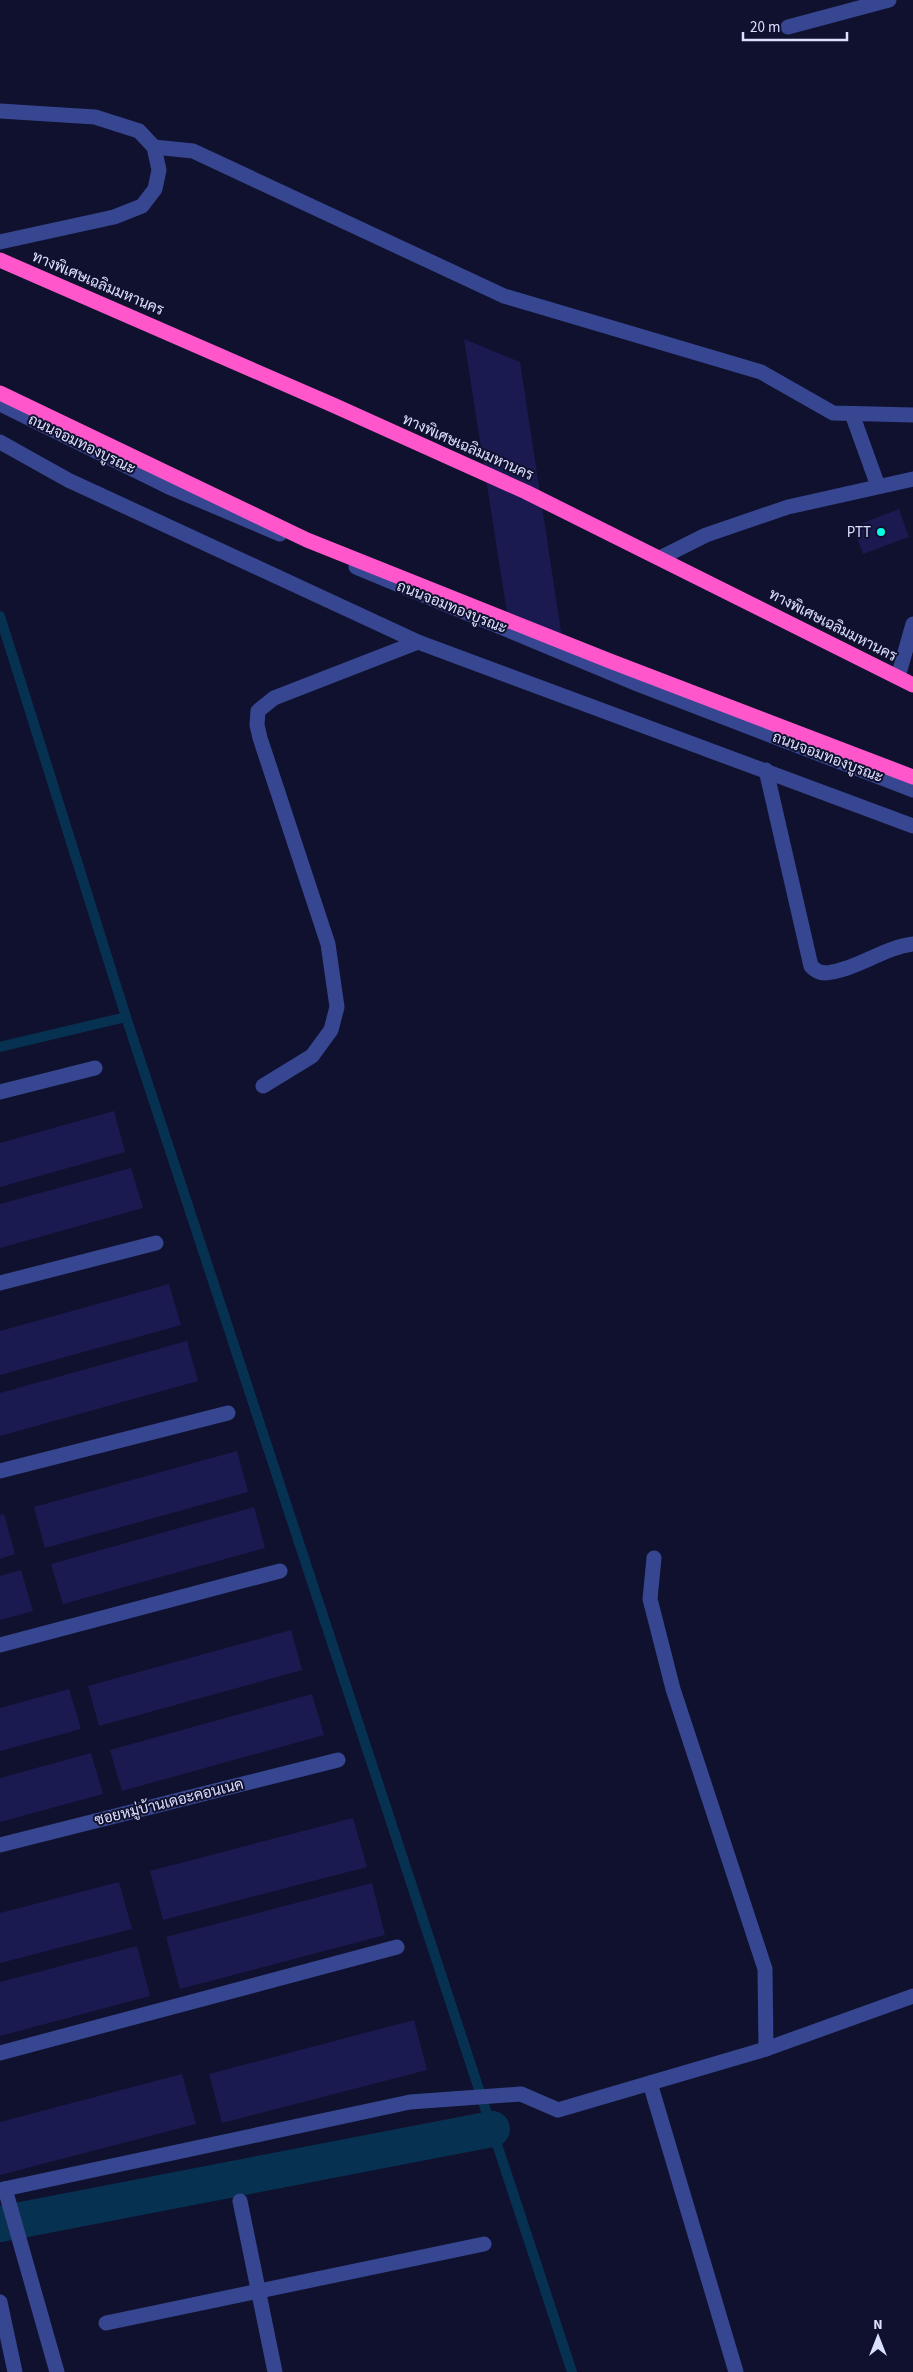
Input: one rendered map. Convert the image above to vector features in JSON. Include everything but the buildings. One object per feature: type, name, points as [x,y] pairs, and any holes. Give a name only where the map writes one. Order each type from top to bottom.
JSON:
[{"type":"highway","name":"ทางพิเศษเฉลิมมหานคร","points":[[0,260],[351,413],[526,492],[913,685]]},
{"type":"highway","points":[[0,393],[307,540],[610,661],[913,778]]},
{"type":"street","points":[[788,27],[890,0]]},
{"type":"street","points":[[0,111],[95,117],[139,131],[154,147],[159,170],[155,189],[142,206],[114,217],[0,242]]},
{"type":"street","points":[[154,147],[194,151],[504,296],[761,372],[833,413],[913,415]]},
{"type":"street","name":"ถนนจอมทองบูรณะ","points":[[0,404],[169,487],[397,584],[640,685],[913,790]]},
{"type":"street","points":[[852,414],[878,486]]},
{"type":"street","points":[[0,442],[68,480],[418,642],[913,826]]},
{"type":"street","points":[[660,558],[706,535],[788,507],[913,479]]},
{"type":"street","points":[[898,678],[913,624]]},
{"type":"street","points":[[263,1086],[312,1056],[332,1030],[337,1008],[328,944],[260,738],[257,725],[258,711],[274,698],[418,642]]},
{"type":"street","points":[[766,770],[811,966],[821,973],[833,972],[898,946],[913,944]]},
{"type":"street","points":[[0,1092],[95,1068]]},
{"type":"street","points":[[0,1283],[156,1243]]},
{"type":"street","points":[[0,1471],[228,1413]]},
{"type":"street","points":[[654,1558],[650,1599],[673,1689],[765,1969],[766,2049]]},
{"type":"street","points":[[0,1645],[280,1571]]},
{"type":"street","name":"ซอยหมู่บ้านเดอะคอนเนค","points":[[0,1845],[338,1760]]},
{"type":"street","points":[[0,2053],[397,1948]]},
{"type":"street","points":[[57,2372],[3,2190],[410,2102],[521,2094],[558,2110],[766,2049],[913,1996]]},
{"type":"street","points":[[650,2083],[736,2372]]},
{"type":"street","points":[[240,2201],[275,2372]]},
{"type":"street","points":[[106,2323],[484,2244]]},
{"type":"street","points":[[0,2302],[15,2372]]},
{"type":"waterway","points":[[0,616],[126,1017],[572,2372]]},
{"type":"waterway","points":[[0,1047],[126,1017]]},
{"type":"waterway","points":[[0,2224],[492,2129]]},
{"type":"place","name":"PTT","points":[[881,532]]}]
